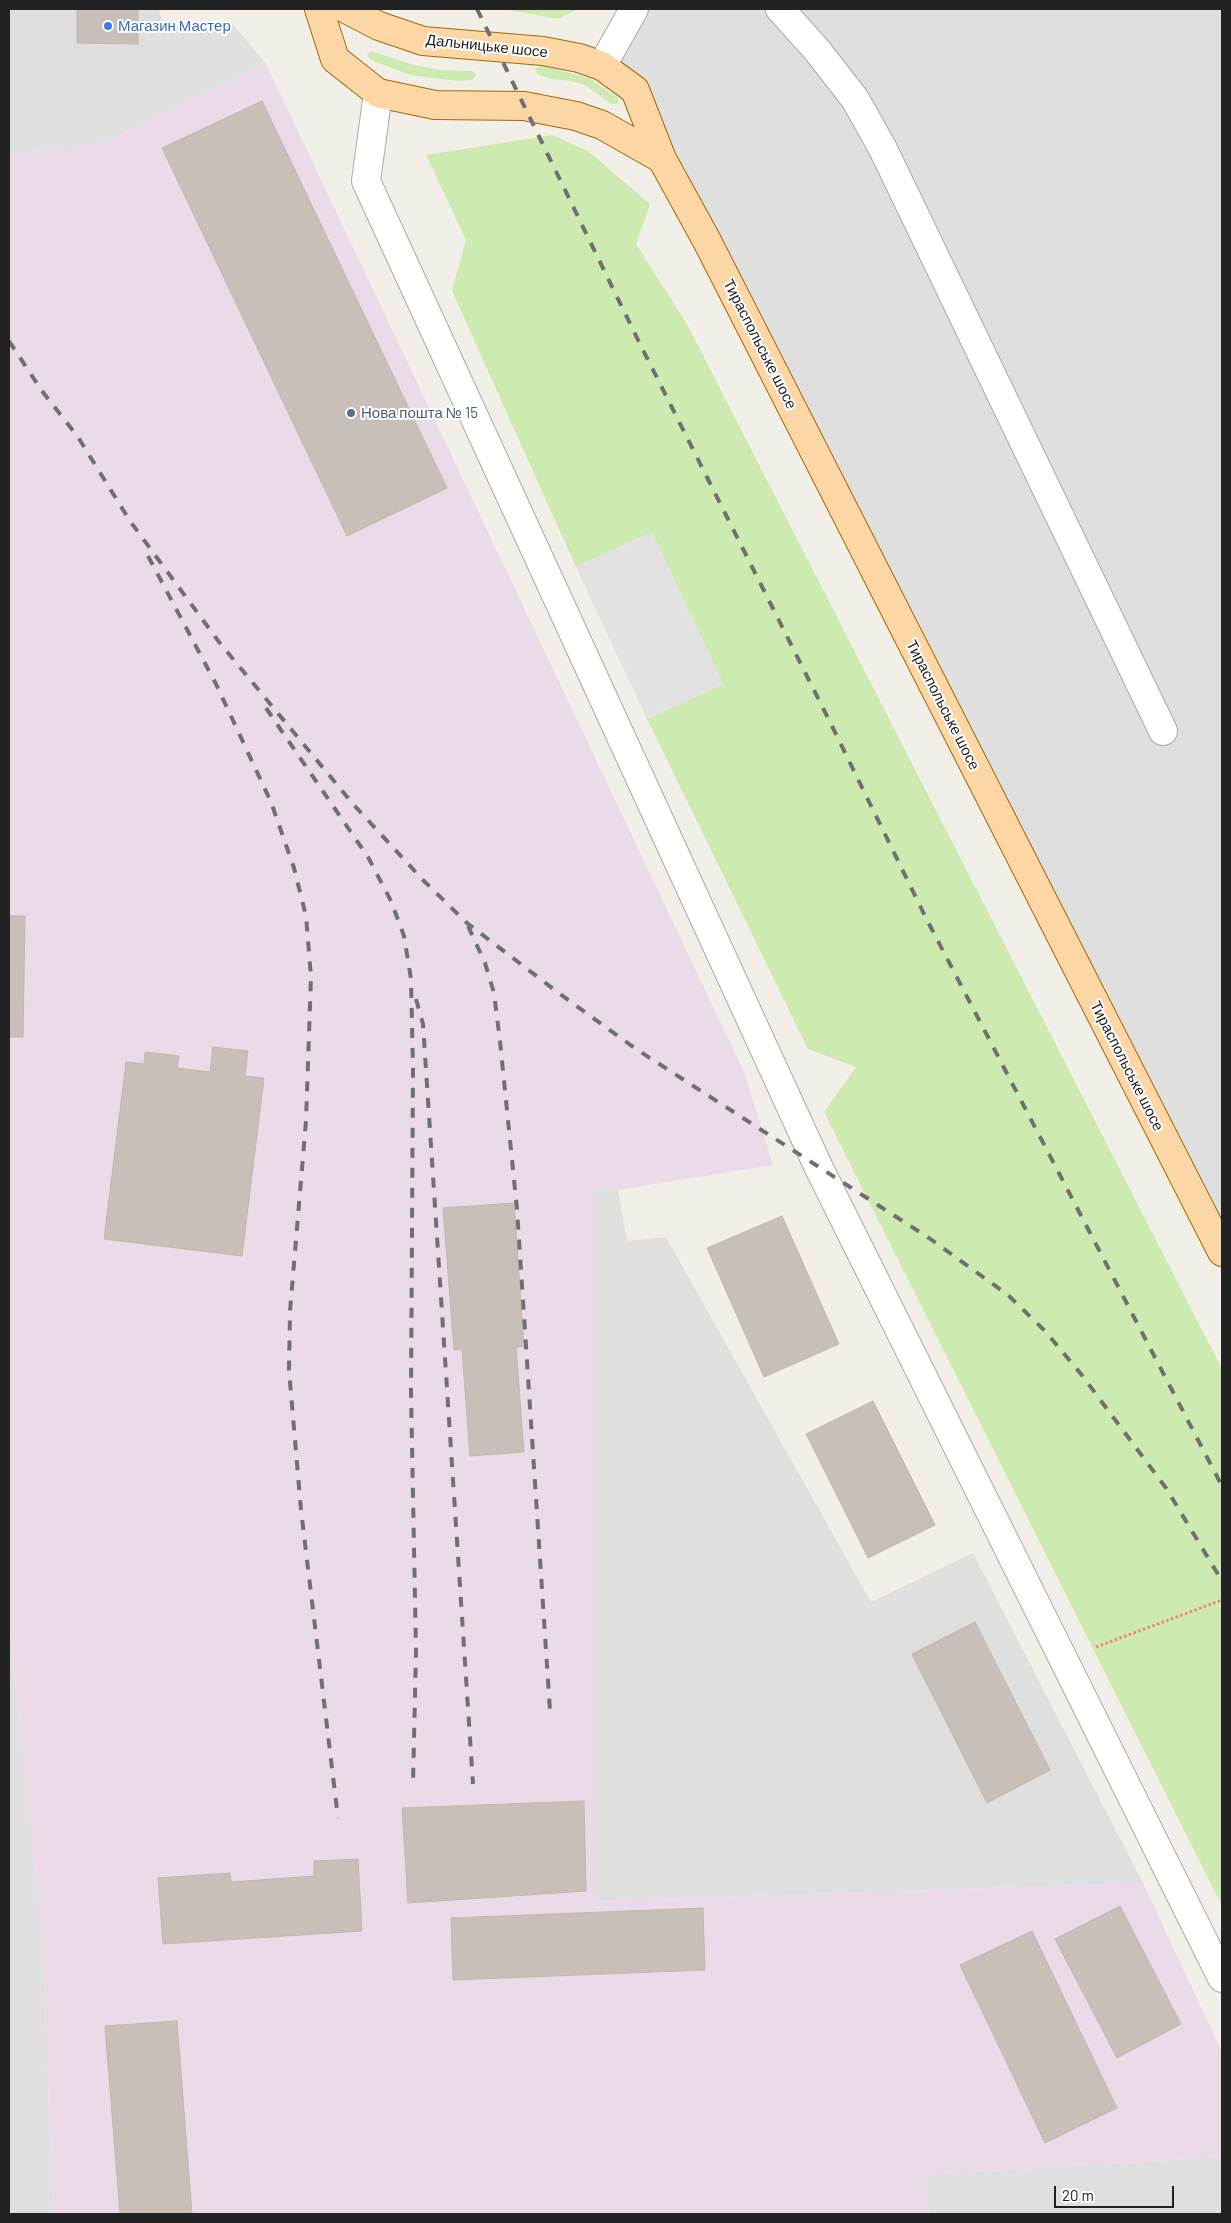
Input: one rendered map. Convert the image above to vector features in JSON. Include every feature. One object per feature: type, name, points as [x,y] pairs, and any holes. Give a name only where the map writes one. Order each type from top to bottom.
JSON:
[{"type":"main road","points":[[319,9],[335,59],[378,93],[435,105],[524,106],[576,116],[602,125],[662,159]]},
{"type":"main road","name":"Дальницьке шосе","points":[[346,9],[379,26],[423,41],[542,51],[579,58],[602,66]]},
{"type":"main road","name":"Тираспольське шосе","points":[[602,66],[635,90],[662,159],[707,240],[1222,1252]]},
{"type":"street","points":[[602,66],[634,9]]},
{"type":"street","points":[[780,9],[855,99],[883,149],[1163,731]]},
{"type":"street","points":[[378,93],[366,181],[818,1166],[1222,1978]]},
{"type":"path","points":[[1063,1658],[1222,1600]]},
{"type":"shaded area","points":[[9,9],[159,9],[163,26],[231,22],[266,64],[109,141],[9,155]]},
{"type":"shaded area","points":[[634,9],[1222,9],[1222,1252],[635,90],[602,66]]},
{"type":"shaded area","points":[[266,64],[744,1072],[773,1165],[618,1190],[594,1190],[594,1901],[1143,1883],[1222,2052],[1222,2157],[924,2175],[929,2214],[53,2214],[43,1952],[9,1623],[9,155],[109,141]]},
{"type":"shaded area","points":[[652,532],[723,684],[647,719],[576,567]]},
{"type":"shaded area","points":[[594,1189],[618,1190],[627,1241],[666,1237],[871,1602],[973,1553],[1143,1883],[594,1901]]},
{"type":"shaded area","points":[[9,1623],[43,1952],[53,2214],[9,2214]]},
{"type":"shaded area","points":[[1222,2157],[1222,2214],[929,2214],[924,2175]]},
{"type":"green space","points":[[503,9],[578,9],[558,19]]},
{"type":"green space","points":[[371,51],[414,65],[441,70],[473,71],[476,75],[472,80],[458,81],[410,75],[371,60],[367,55]]},
{"type":"green space","points":[[542,66],[589,78],[618,98],[618,104],[611,104],[585,85],[571,81],[551,79],[538,74],[535,68]]},
{"type":"green space","points":[[552,135],[588,151],[650,204],[636,244],[688,326],[1222,1369],[1222,1906],[824,1112],[856,1067],[808,1049],[647,719],[723,684],[652,532],[576,567],[452,291],[466,240],[426,155]]},
{"type":"building","name":"Магазин Мастер","points":[[77,9],[138,9],[138,44],[77,43]]},
{"type":"building","points":[[262,101],[447,488],[347,536],[162,148]]},
{"type":"building","points":[[9,916],[25,916],[23,1037],[9,1037]]},
{"type":"building","points":[[213,1047],[248,1051],[245,1076],[264,1078],[242,1256],[104,1239],[126,1062],[144,1064],[145,1052],[179,1056],[177,1068],[210,1072]]},
{"type":"building","points":[[514,1203],[524,1347],[516,1347],[524,1452],[470,1456],[462,1349],[454,1350],[443,1208]]},
{"type":"building","points":[[782,1216],[839,1344],[764,1377],[707,1248]]},
{"type":"building","points":[[873,1401],[935,1525],[868,1558],[806,1434]]},
{"type":"building","points":[[975,1622],[1050,1770],[987,1803],[912,1654]]},
{"type":"building","points":[[584,1801],[586,1891],[408,1903],[402,1808]]},
{"type":"building","points":[[358,1859],[362,1931],[163,1944],[158,1878],[230,1873],[231,1882],[314,1876],[314,1861]]},
{"type":"building","points":[[1120,1906],[1181,2024],[1117,2058],[1055,1939]]},
{"type":"building","points":[[703,1908],[705,1970],[453,1980],[451,1918]]},
{"type":"building","points":[[1032,1931],[1117,2108],[1045,2143],[960,1965]]},
{"type":"building","points":[[177,2021],[192,2214],[120,2214],[105,2026]]},
{"type":"railway","points":[[477,9],[638,340],[927,920],[1222,1486]]},
{"type":"railway","points":[[9,341],[42,391],[78,437],[130,521],[219,642],[353,804],[423,880],[467,923],[636,1049],[929,1238],[1008,1295],[1045,1331],[1081,1374],[1166,1488],[1222,1581]]},
{"type":"railway","points":[[148,556],[216,684],[271,802],[294,868],[306,916],[311,977],[306,1121],[290,1311],[289,1370],[301,1510],[338,1818]]},
{"type":"railway","points":[[266,708],[368,857],[391,901],[404,936],[411,979],[413,1069],[411,1392],[416,1651],[413,1783]]},
{"type":"railway","points":[[468,926],[485,963],[494,993],[500,1041],[517,1209],[550,1711]]},
{"type":"railway","points":[[416,999],[423,1024],[473,1784]]},
{"type":"place","name":"Магазин Мастер","points":[[108,26]]},
{"type":"place","name":"Нова пошта № 15","points":[[351,413]]}]
